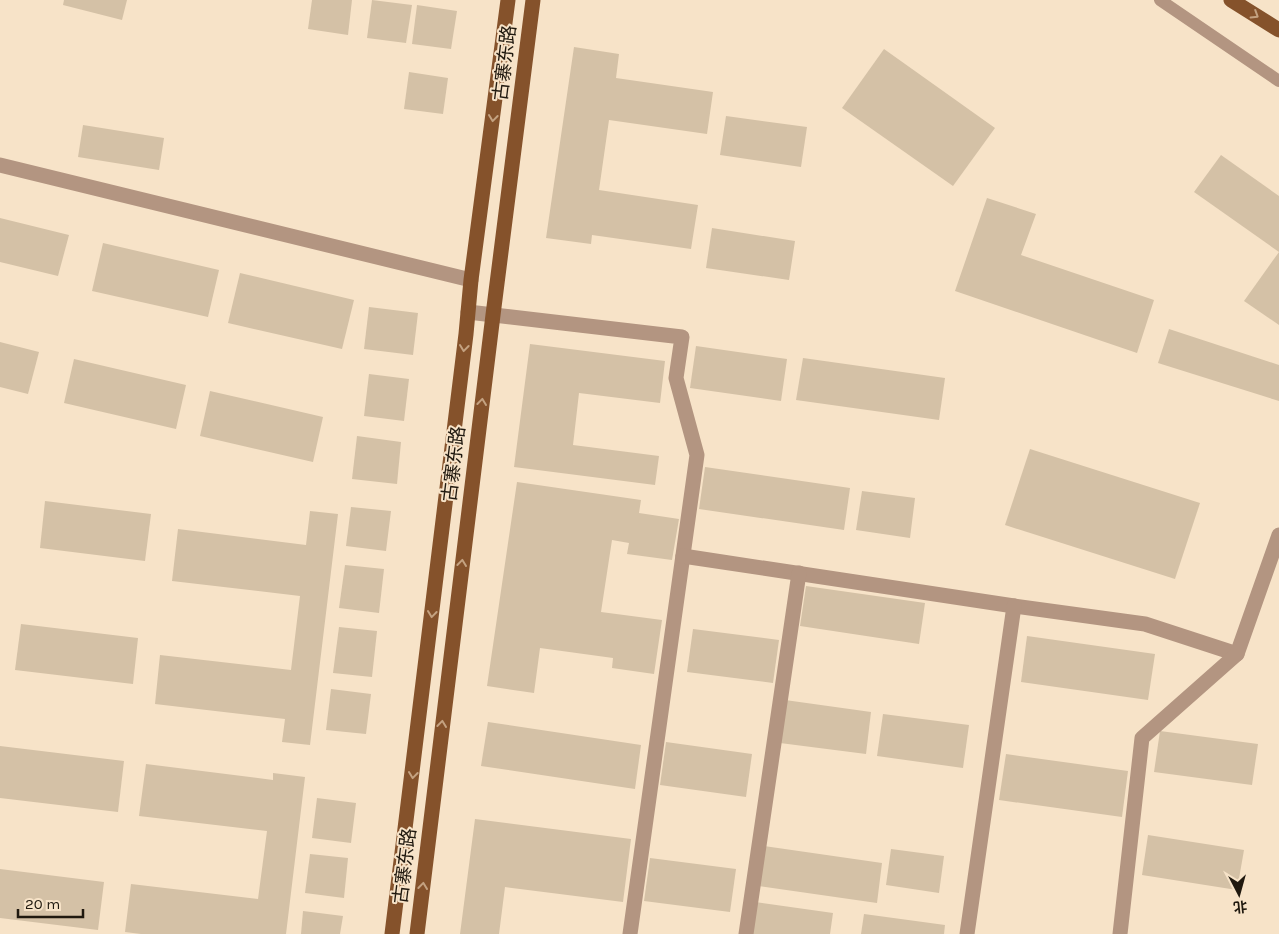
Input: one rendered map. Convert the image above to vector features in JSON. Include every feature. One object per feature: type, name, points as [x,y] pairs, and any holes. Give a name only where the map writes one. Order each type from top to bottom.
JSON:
[{"type":"main road","name":"古寨东路","points":[[392,934],[471,280],[508,0]]},
{"type":"main road","name":"古寨东路","points":[[417,934],[492,315],[533,0]]},
{"type":"main road","points":[[1231,0],[1279,30]]},
{"type":"street","points":[[0,165],[471,280]]},
{"type":"street","points":[[468,312],[682,337],[676,378],[697,455],[630,934]]},
{"type":"street","points":[[1120,934],[1142,738],[1237,654],[1279,536]]},
{"type":"street","points":[[683,556],[1145,624],[1237,654]]},
{"type":"street","points":[[746,934],[799,574]]},
{"type":"street","points":[[967,934],[1014,606]]},
{"type":"lane","points":[[1160,0],[1279,80]]},
{"type":"building","points":[[64,0],[127,0],[122,20],[63,5]]},
{"type":"building","points":[[312,0],[352,0],[348,35],[308,29]]},
{"type":"building","points":[[372,0],[412,5],[406,43],[367,38]]},
{"type":"building","points":[[417,5],[457,11],[451,49],[412,44]]},
{"type":"building","points":[[574,47],[619,54],[616,78],[713,92],[707,134],[609,120],[599,190],[698,205],[691,249],[592,235],[591,244],[546,238]]},
{"type":"building","points":[[884,49],[995,128],[953,186],[842,108]]},
{"type":"building","points":[[409,72],[448,78],[443,114],[404,109]]},
{"type":"building","points":[[726,116],[807,127],[801,167],[720,155]]},
{"type":"building","points":[[83,125],[164,138],[159,170],[78,157]]},
{"type":"building","points":[[1221,155],[1279,196],[1279,252],[1194,192]]},
{"type":"building","points":[[987,198],[1036,214],[1021,255],[1154,300],[1137,353],[955,291]]},
{"type":"building","points":[[0,218],[69,235],[58,276],[0,262]]},
{"type":"building","points":[[712,228],[795,241],[789,280],[706,268]]},
{"type":"building","points":[[103,243],[219,270],[208,317],[92,291]]},
{"type":"building","points":[[1279,252],[1279,325],[1244,301]]},
{"type":"building","points":[[240,273],[354,300],[342,349],[228,323]]},
{"type":"building","points":[[369,307],[418,313],[413,355],[364,349]]},
{"type":"building","points":[[1169,329],[1279,365],[1279,401],[1158,363]]},
{"type":"building","points":[[0,342],[39,352],[28,394],[0,387]]},
{"type":"building","points":[[530,344],[665,361],[660,403],[579,393],[573,445],[659,456],[655,485],[514,467]]},
{"type":"building","points":[[696,346],[787,359],[781,401],[690,388]]},
{"type":"building","points":[[803,358],[945,378],[939,420],[796,400]]},
{"type":"building","points":[[74,359],[186,385],[176,429],[64,403]]},
{"type":"building","points":[[369,374],[409,379],[404,421],[364,416]]},
{"type":"building","points":[[210,391],[323,417],[313,462],[200,436]]},
{"type":"building","points":[[357,436],[401,442],[397,484],[352,479]]},
{"type":"building","points":[[1030,449],[1200,503],[1175,579],[1005,525]]},
{"type":"building","points":[[705,467],[850,488],[844,530],[699,509]]},
{"type":"building","points":[[517,482],[641,500],[639,513],[679,519],[672,560],[627,554],[629,543],[612,540],[601,612],[662,620],[654,674],[612,668],[613,658],[540,648],[534,693],[487,686]]},
{"type":"building","points":[[862,491],[915,498],[910,538],[856,530]]},
{"type":"building","points":[[45,501],[151,514],[145,561],[40,548]]},
{"type":"building","points":[[351,507],[391,511],[386,551],[346,546]]},
{"type":"building","points":[[310,511],[338,514],[310,745],[282,742],[285,719],[155,704],[160,655],[291,670],[300,596],[172,581],[178,529],[306,545]]},
{"type":"building","points":[[345,565],[384,569],[379,613],[339,608]]},
{"type":"building","points":[[806,586],[925,603],[919,644],[800,626]]},
{"type":"building","points":[[21,624],[138,638],[133,684],[15,670]]},
{"type":"building","points":[[339,627],[377,631],[372,677],[333,673]]},
{"type":"building","points":[[693,629],[779,640],[773,683],[687,672]]},
{"type":"building","points":[[1027,636],[1155,654],[1148,700],[1021,682]]},
{"type":"building","points":[[331,689],[371,694],[366,734],[326,730]]},
{"type":"building","points":[[785,700],[871,712],[866,754],[780,743]]},
{"type":"building","points":[[883,714],[969,725],[963,768],[877,756]]},
{"type":"building","points":[[488,722],[641,745],[635,789],[481,766]]},
{"type":"building","points":[[1160,731],[1258,744],[1252,785],[1154,772]]},
{"type":"building","points":[[666,742],[752,754],[746,797],[660,785]]},
{"type":"building","points":[[0,746],[124,761],[118,812],[0,798]]},
{"type":"building","points":[[1006,754],[1128,771],[1122,817],[999,800]]},
{"type":"building","points":[[146,764],[273,780],[273,773],[305,777],[286,934],[141,934],[125,932],[131,884],[258,899],[267,831],[139,816]]},
{"type":"building","points":[[317,798],[356,803],[351,843],[312,838]]},
{"type":"building","points":[[475,819],[631,839],[623,902],[505,887],[499,934],[460,934]]},
{"type":"building","points":[[1148,835],[1244,850],[1237,890],[1142,875]]},
{"type":"building","points":[[764,846],[882,863],[877,903],[758,886]]},
{"type":"building","points":[[891,849],[944,856],[939,893],[886,885]]},
{"type":"building","points":[[310,854],[348,858],[344,898],[305,893]]},
{"type":"building","points":[[650,858],[736,869],[730,912],[644,901]]},
{"type":"building","points":[[0,869],[104,882],[98,930],[0,918]]},
{"type":"building","points":[[755,902],[833,913],[830,934],[750,934]]},
{"type":"building","points":[[303,911],[343,916],[340,934],[301,934]]},
{"type":"building","points":[[864,914],[945,925],[944,934],[861,934]]}]
